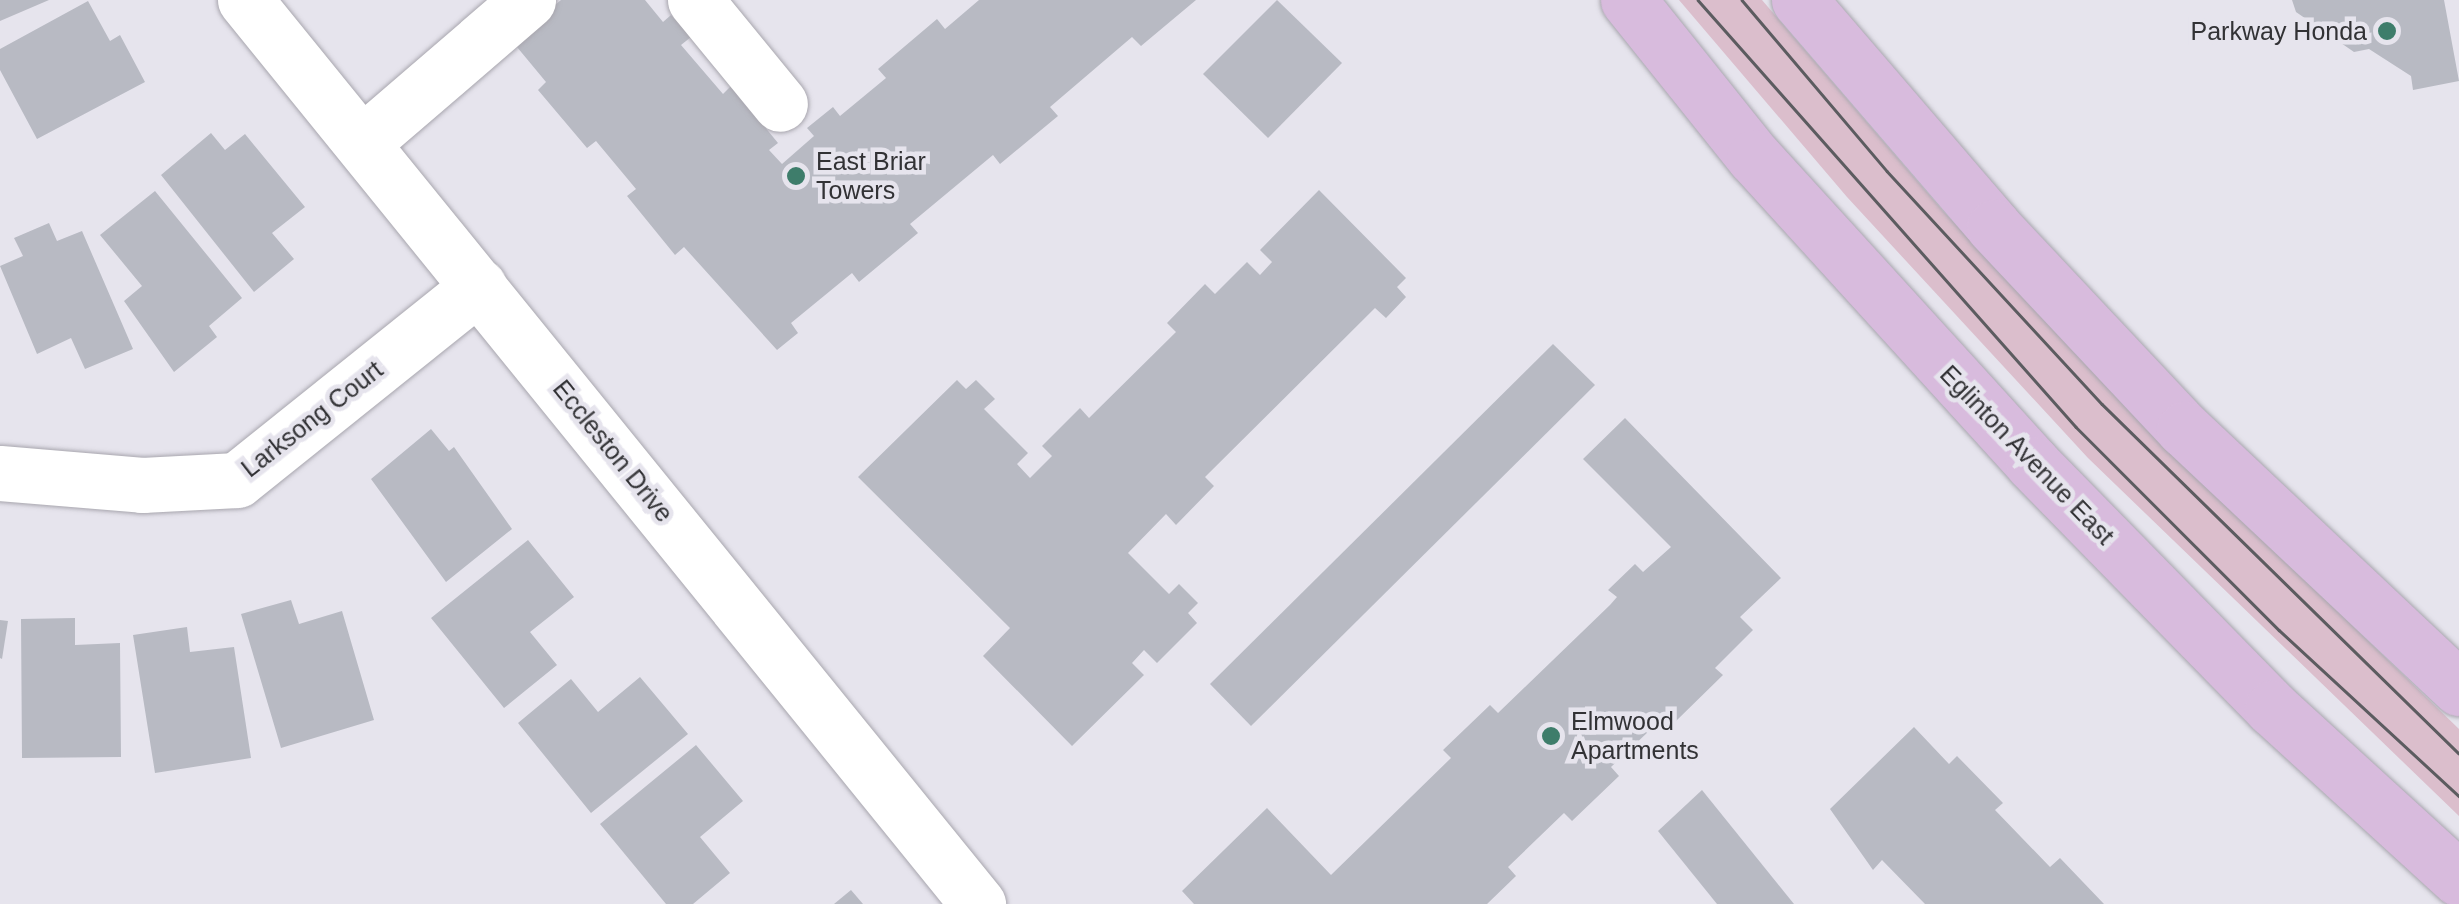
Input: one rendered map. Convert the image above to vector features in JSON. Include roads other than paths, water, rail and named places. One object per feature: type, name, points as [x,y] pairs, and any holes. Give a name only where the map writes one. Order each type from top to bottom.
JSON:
[{"type":"main road","name":"Eglinton Avenue East","points":[[1628,0],[1754,157],[2033,464],[2272,708],[2459,879]]},
{"type":"main road","points":[[1800,0],[1994,227],[2184,429],[2459,688]]},
{"type":"street","name":"Eccleston Drive","points":[[245,0],[978,904]]},
{"type":"street","points":[[362,143],[528,0]]},
{"type":"street","points":[[695,0],[780,104]]},
{"type":"street","name":"Larksong Court","points":[[0,473],[142,485],[236,480],[479,286]]},
{"type":"tram line","points":[[1698,0],[2076,427],[2279,630],[2459,796]]},
{"type":"tram line","points":[[1742,0],[1887,171],[2102,404],[2459,753]]},
{"type":"place","name":"Parkway Honda","points":[[2387,31]]},
{"type":"place","name":"East Briar Towers","points":[[796,176]]},
{"type":"place","name":"Elmwood Apartments","points":[[1551,736]]}]
